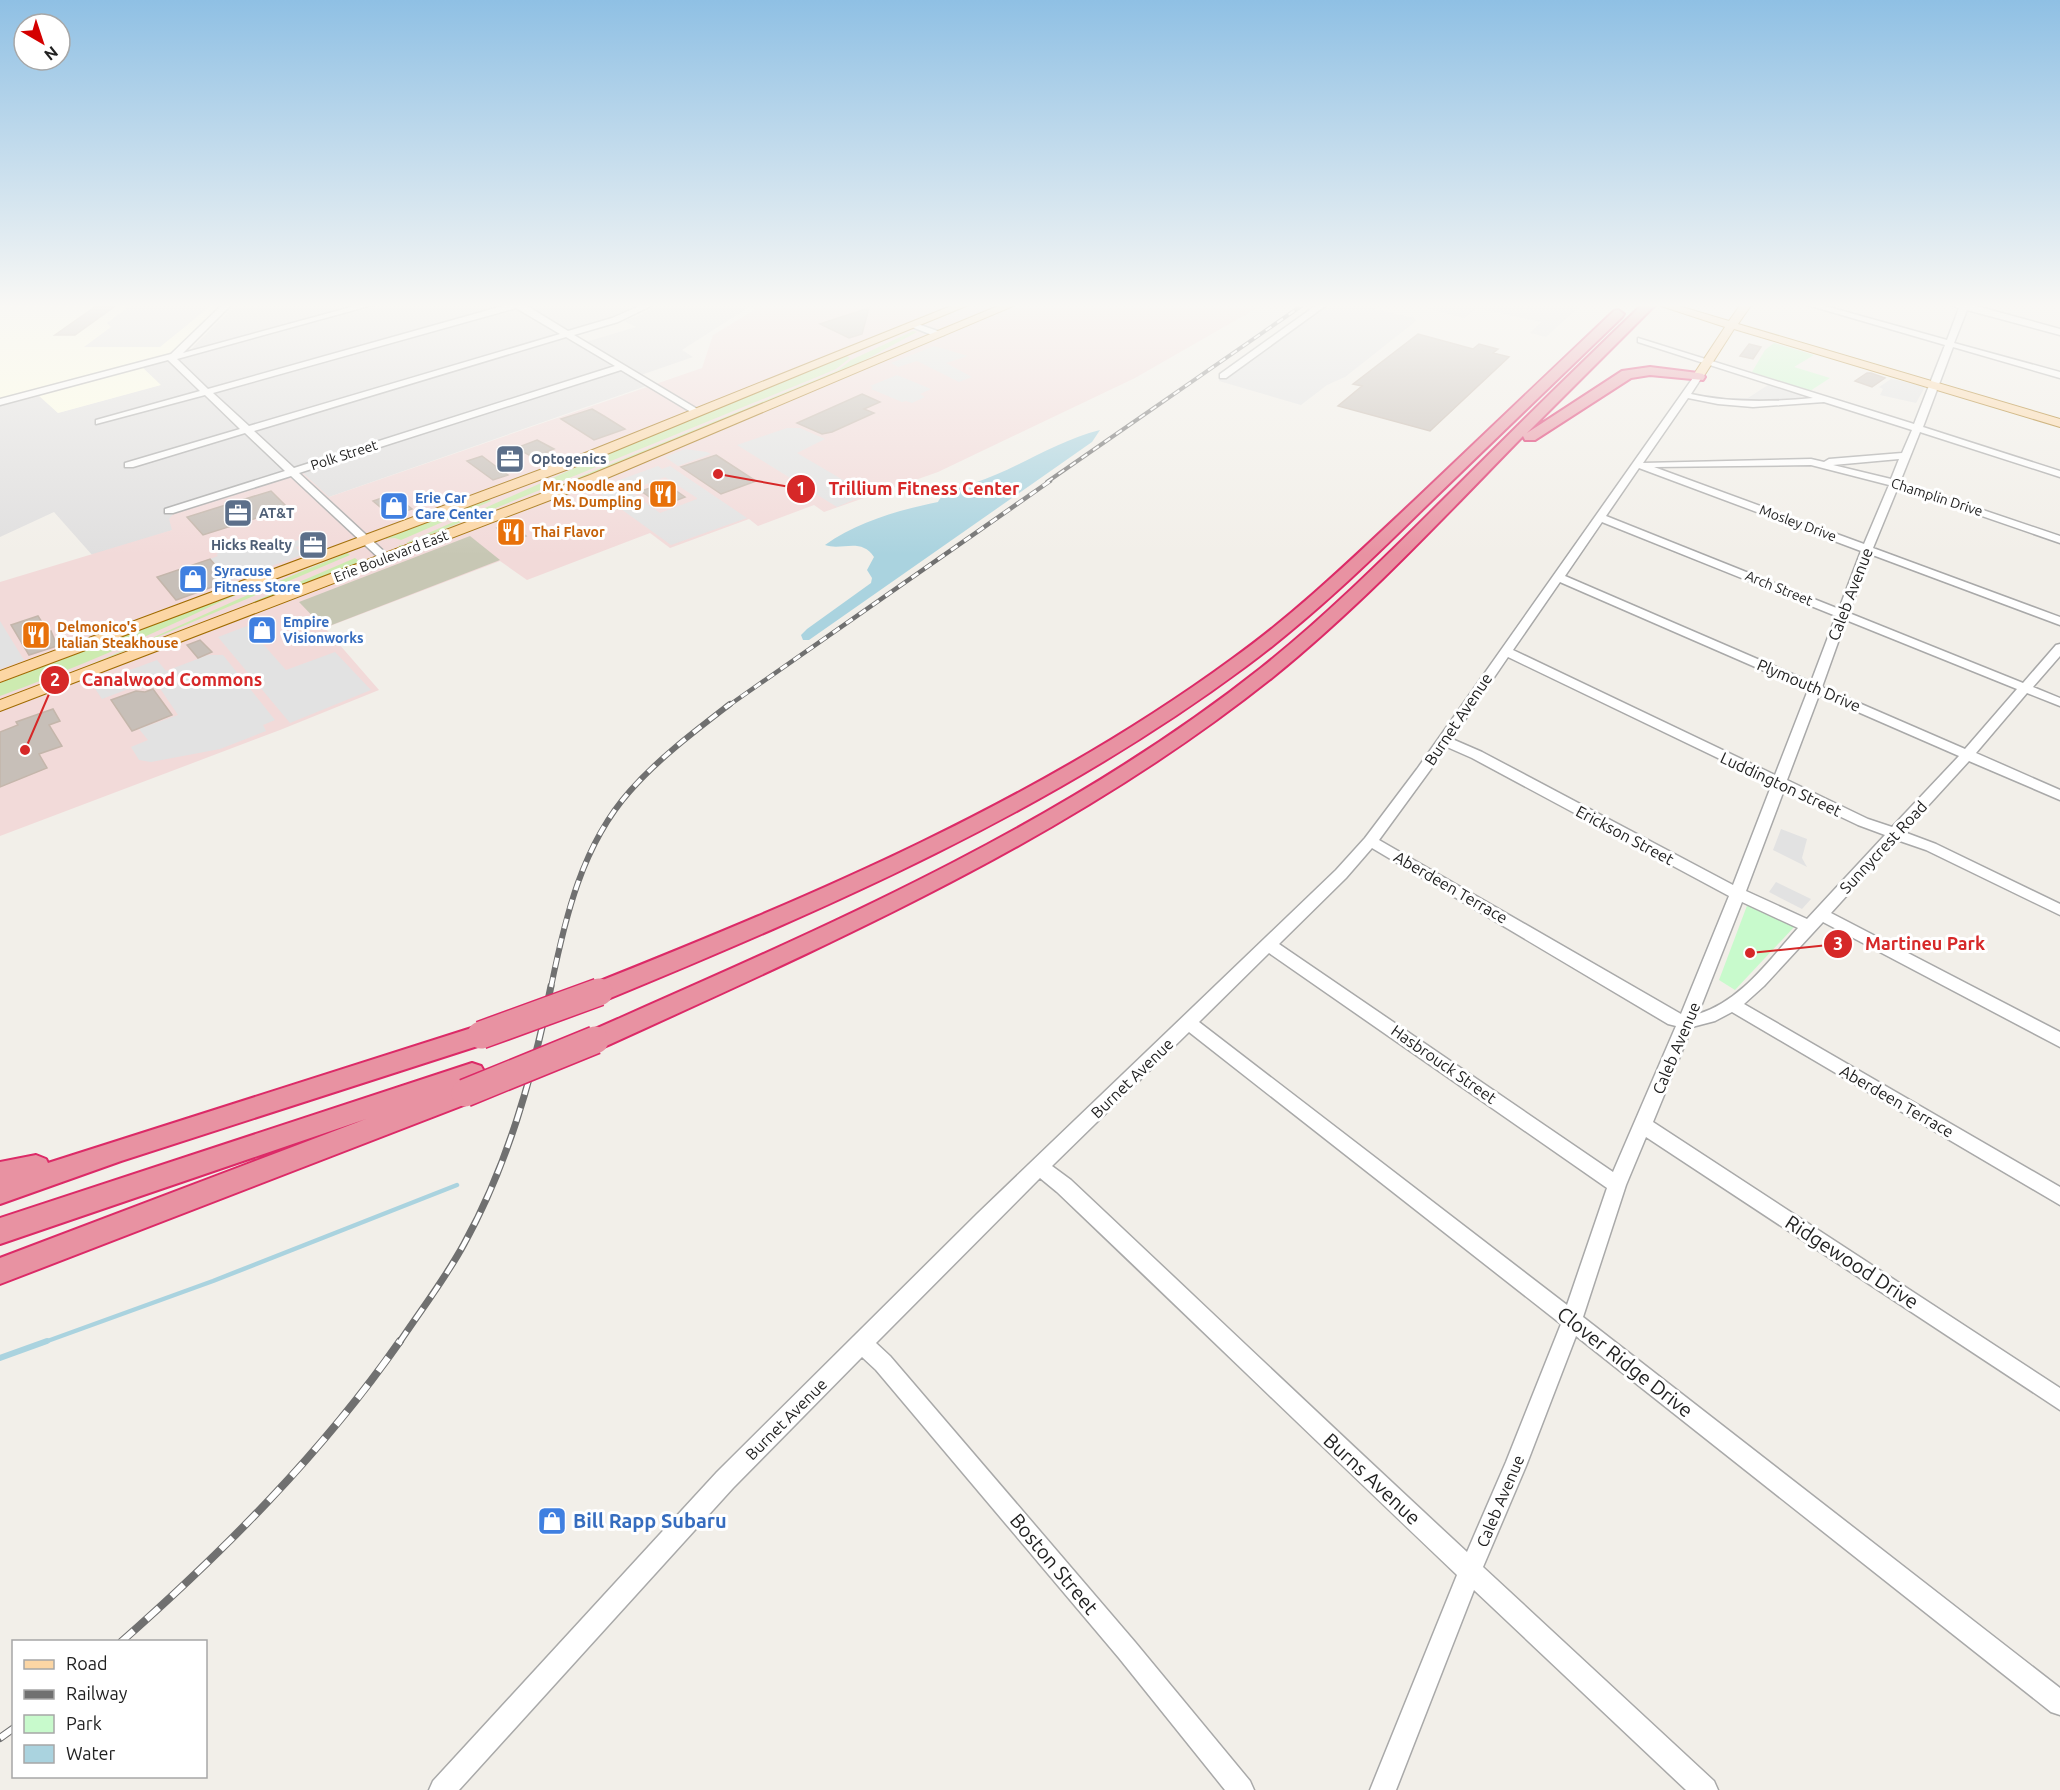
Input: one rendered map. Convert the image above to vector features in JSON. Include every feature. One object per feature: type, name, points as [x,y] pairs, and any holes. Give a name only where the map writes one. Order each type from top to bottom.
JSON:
[{"type":"highway","points":[[0,1192],[120,1150],[481,1035],[599,992],[769,923],[864,881],[960,834],[1124,743],[1202,692],[1284,630],[1321,598],[1541,388]]},
{"type":"highway","points":[[0,1271],[738,976],[884,908],[1102,789],[1154,756],[1244,691],[1306,640],[1566,388]]},
{"type":"highway","points":[[1469,483],[1552,422],[1605,388]]},
{"type":"highway","points":[[1683,388],[1687,392]]},
{"type":"highway","points":[[0,1231],[468,1083]]},
{"type":"highway","points":[[0,1174],[120,1150]]},
{"type":"main road","name":"Erie Boulevard East","points":[[0,706],[73,678],[376,549],[524,489],[585,458],[769,388]]},
{"type":"main road","name":"Erie Boulevard East","points":[[0,677],[376,549],[595,478],[814,388]]},
{"type":"main road","points":[[1942,388],[2060,423]]},
{"type":"street","points":[[0,402],[55,388]]},
{"type":"street","points":[[201,388],[376,549]]},
{"type":"street","points":[[99,422],[222,388]]},
{"type":"street","points":[[129,465],[389,388]]},
{"type":"street","name":"Polk Street","points":[[169,511],[558,388]]},
{"type":"street","points":[[656,388],[699,413]]},
{"type":"street","name":"Burnet Avenue","points":[[442,1790],[725,1480],[861,1343],[1341,874],[1370,841],[1443,740],[1690,388]]},
{"type":"street","points":[[1790,388],[2060,474]]},
{"type":"street","name":"Caleb Avenue","points":[[1383,1790],[1470,1570],[1515,1466],[1572,1320],[1617,1185],[1688,1021],[1867,549],[1933,388]]},
{"type":"street","points":[[1687,392],[1710,402],[1725,403],[1796,403],[1827,399]]},
{"type":"street","name":"Champlin Drive","points":[[1637,464],[1811,462],[1905,456]]},
{"type":"street","name":"Champlin Drive","points":[[1811,462],[1894,483],[2060,540]]},
{"type":"street","name":"Mosley Drive","points":[[1637,464],[2060,621]]},
{"type":"street","name":"Arch Street","points":[[1600,517],[2060,702]]},
{"type":"street","name":"Plymouth Drive","points":[[1558,577],[1969,753],[2060,795]]},
{"type":"street","name":"Sunnycrest Road","points":[[1688,1021],[1712,1015],[1733,1005],[1758,982],[1969,753],[2060,648]]},
{"type":"street","name":"Luddington Street","points":[[1505,651],[1778,782],[1893,835],[1931,848],[2060,910]]},
{"type":"street","name":"Erickson Street","points":[[1443,740],[1477,755],[1737,894],[1809,927]]},
{"type":"street","name":"Aberdeen Terrace","points":[[1370,841],[1674,1019],[1688,1021]]},
{"type":"street","points":[[1821,914],[2060,1040]]},
{"type":"street","name":"Hasbrouck Street","points":[[1269,945],[1617,1185]]},
{"type":"street","name":"Aberdeen Terrace","points":[[1733,1005],[2060,1197]]},
{"type":"street","name":"Clover Ridge Drive","points":[[1189,1023],[2060,1703]]},
{"type":"street","name":"Ridgewood Drive","points":[[1643,1125],[2060,1400]]},
{"type":"street","name":"Burns Avenue","points":[[1040,1168],[1072,1193],[1705,1790]]},
{"type":"street","name":"Boston Street","points":[[861,1343],[883,1364],[1119,1641],[1240,1790]]},
{"type":"shaded area","points":[[0,388],[46,388],[0,400]]},
{"type":"shaded area","points":[[66,388],[152,388],[58,413],[38,395]]},
{"type":"shaded area","points":[[151,388],[642,388],[329,497],[173,530],[93,556],[54,512],[0,537],[0,406],[40,396],[58,413]]},
{"type":"shaded area","points":[[646,388],[1115,388],[938,472],[824,512],[814,505],[758,526],[749,519],[670,548],[650,533],[527,580],[500,561],[325,628],[379,690],[0,836],[0,582],[172,530],[169,519],[175,512],[302,472],[329,497]]},
{"type":"shaded area","points":[[1241,388],[1324,388],[1301,405]]},
{"type":"shaded area","points":[[1764,388],[1777,388],[1804,395],[1795,401],[1723,401],[1721,398],[1748,398]]},
{"type":"shaded area","points":[[1880,388],[1925,388],[1916,403],[1880,395],[1883,389]]},
{"type":"shaded area","points":[[871,389],[931,389],[920,394],[925,397],[912,403],[902,402]]},
{"type":"shaded area","points":[[787,428],[800,428],[825,439],[797,453],[867,494],[837,507],[737,445]]},
{"type":"shaded area","points":[[685,449],[711,454],[678,466],[665,457]]},
{"type":"shaded area","points":[[658,466],[662,469],[670,466],[747,518],[671,545],[596,491],[602,489],[600,487]],"holes":[[[665,477],[697,498],[660,513],[629,491]]]},
{"type":"shaded area","points":[[470,536],[500,560],[324,628],[299,602]]},
{"type":"shaded area","points":[[298,540],[303,545],[296,547],[299,551],[307,548],[311,552],[229,581],[210,559],[218,556],[216,554],[249,543],[259,553]]},
{"type":"shaded area","points":[[0,621],[24,660],[0,669]]},
{"type":"shaded area","points":[[247,626],[286,670],[335,652],[371,690],[290,723],[218,637]]},
{"type":"shaded area","points":[[208,655],[223,655],[275,720],[263,725],[266,731],[220,749],[151,762],[139,760],[131,747],[148,740],[139,729],[178,715],[157,684],[172,678],[168,674],[102,699],[92,684],[157,660],[166,671]]},
{"type":"shaded area","points":[[1781,829],[1807,839],[1802,858],[1807,867],[1773,850]]},
{"type":"shaded area","points":[[1776,882],[1811,899],[1802,909],[1769,892]]},
{"type":"green space","points":[[770,388],[791,388],[406,543],[602,456]]},
{"type":"green space","points":[[797,388],[803,388],[523,504],[405,549],[397,548],[400,545],[411,546]]},
{"type":"green space","points":[[1799,388],[1815,388],[1810,391]]},
{"type":"green space","points":[[489,499],[491,501],[401,540],[384,539]]},
{"type":"green space","points":[[345,552],[250,589],[110,652],[0,696],[0,683]]},
{"type":"green space","points":[[347,553],[350,555],[0,704],[0,700],[88,666]]},
{"type":"green space","points":[[355,558],[361,563],[253,604],[253,602]]},
{"type":"green space","points":[[1748,903],[1795,926],[1735,990],[1719,980]]},
{"type":"water","points":[[1100,430],[1092,442],[809,640],[803,640],[801,635],[807,629],[871,583],[872,578],[867,570],[874,557],[869,551],[857,546],[825,545],[865,523],[938,502],[944,495],[954,490],[990,477],[1068,441]]},
{"type":"building","points":[[1360,388],[1476,388],[1430,431],[1338,406]]},
{"type":"building","points":[[862,394],[880,402],[864,409],[874,413],[832,432],[822,434],[797,423]]},
{"type":"building","points":[[592,409],[625,429],[594,440],[561,419]]},
{"type":"building","points":[[537,440],[554,449],[546,452],[555,457],[542,462],[516,448]]},
{"type":"building","points":[[716,455],[756,481],[721,494],[681,467]]},
{"type":"building","points":[[482,456],[508,475],[493,480],[467,461]]},
{"type":"building","name":"Mr. Noodle and Ms. Dumpling","points":[[665,483],[685,497],[662,506],[641,491]]},
{"type":"building","name":"AT&T","points":[[271,491],[288,508],[203,535],[187,517]]},
{"type":"building","name":"Erie Car Care Center","points":[[393,494],[412,509],[391,516],[373,501]]},
{"type":"building","name":"Thai Flavor","points":[[510,523],[526,536],[513,541],[497,528]]},
{"type":"building","name":"Syracuse Fitness Store","points":[[210,559],[229,581],[176,600],[157,577]]},
{"type":"building","name":"Delmonico's Italian Steakhouse","points":[[38,616],[48,632],[51,631],[57,646],[29,655],[11,625]]},
{"type":"building","points":[[200,640],[212,652],[198,658],[187,645]]},
{"type":"building","points":[[153,689],[172,715],[132,731],[111,700],[136,691],[145,692]]},
{"type":"building","points":[[53,709],[60,721],[49,725],[62,746],[39,754],[47,768],[0,787],[0,732],[18,725],[16,722]]},
{"type":"waterway","points":[[42,1343],[213,1281],[457,1185]]},
{"type":"waterway","points":[[0,1358],[47,1341]]},
{"type":"railway","points":[[1047,482],[1183,388]]},
{"type":"railway","points":[[728,706],[1050,481]]},
{"type":"railway","points":[[551,987],[562,935],[578,883],[599,835],[613,812],[653,767],[730,704]]},
{"type":"railway","points":[[399,1343],[457,1257],[494,1182],[527,1086],[551,986]]},
{"type":"railway","points":[[123,1640],[234,1537],[270,1500],[338,1423],[400,1341]]},
{"type":"railway","points":[[0,1738],[12,1729]]},
{"type":"place","name":"Optogenics","points":[[510,459]]},
{"type":"place","name":"Trillium Fitness Center","points":[[718,474]]},
{"type":"place","name":"Mr. Noodle and Ms. Dumpling","points":[[663,494]]},
{"type":"place","name":"Erie Car Care Center","points":[[394,506]]},
{"type":"place","name":"AT&T","points":[[238,513]]},
{"type":"place","name":"Thai Flavor","points":[[511,532]]},
{"type":"place","name":"Hicks Realty","points":[[313,545]]},
{"type":"place","name":"Syracuse Fitness Store","points":[[193,579]]},
{"type":"place","name":"Empire Visionworks","points":[[262,630]]},
{"type":"place","name":"Delmonico's Italian Steakhouse","points":[[36,635]]},
{"type":"place","name":"Canalwood Commons","points":[[25,750]]},
{"type":"place","name":"Martineu Park","points":[[1750,953]]},
{"type":"place","name":"Bill Rapp Subaru","points":[[552,1521]]}]
